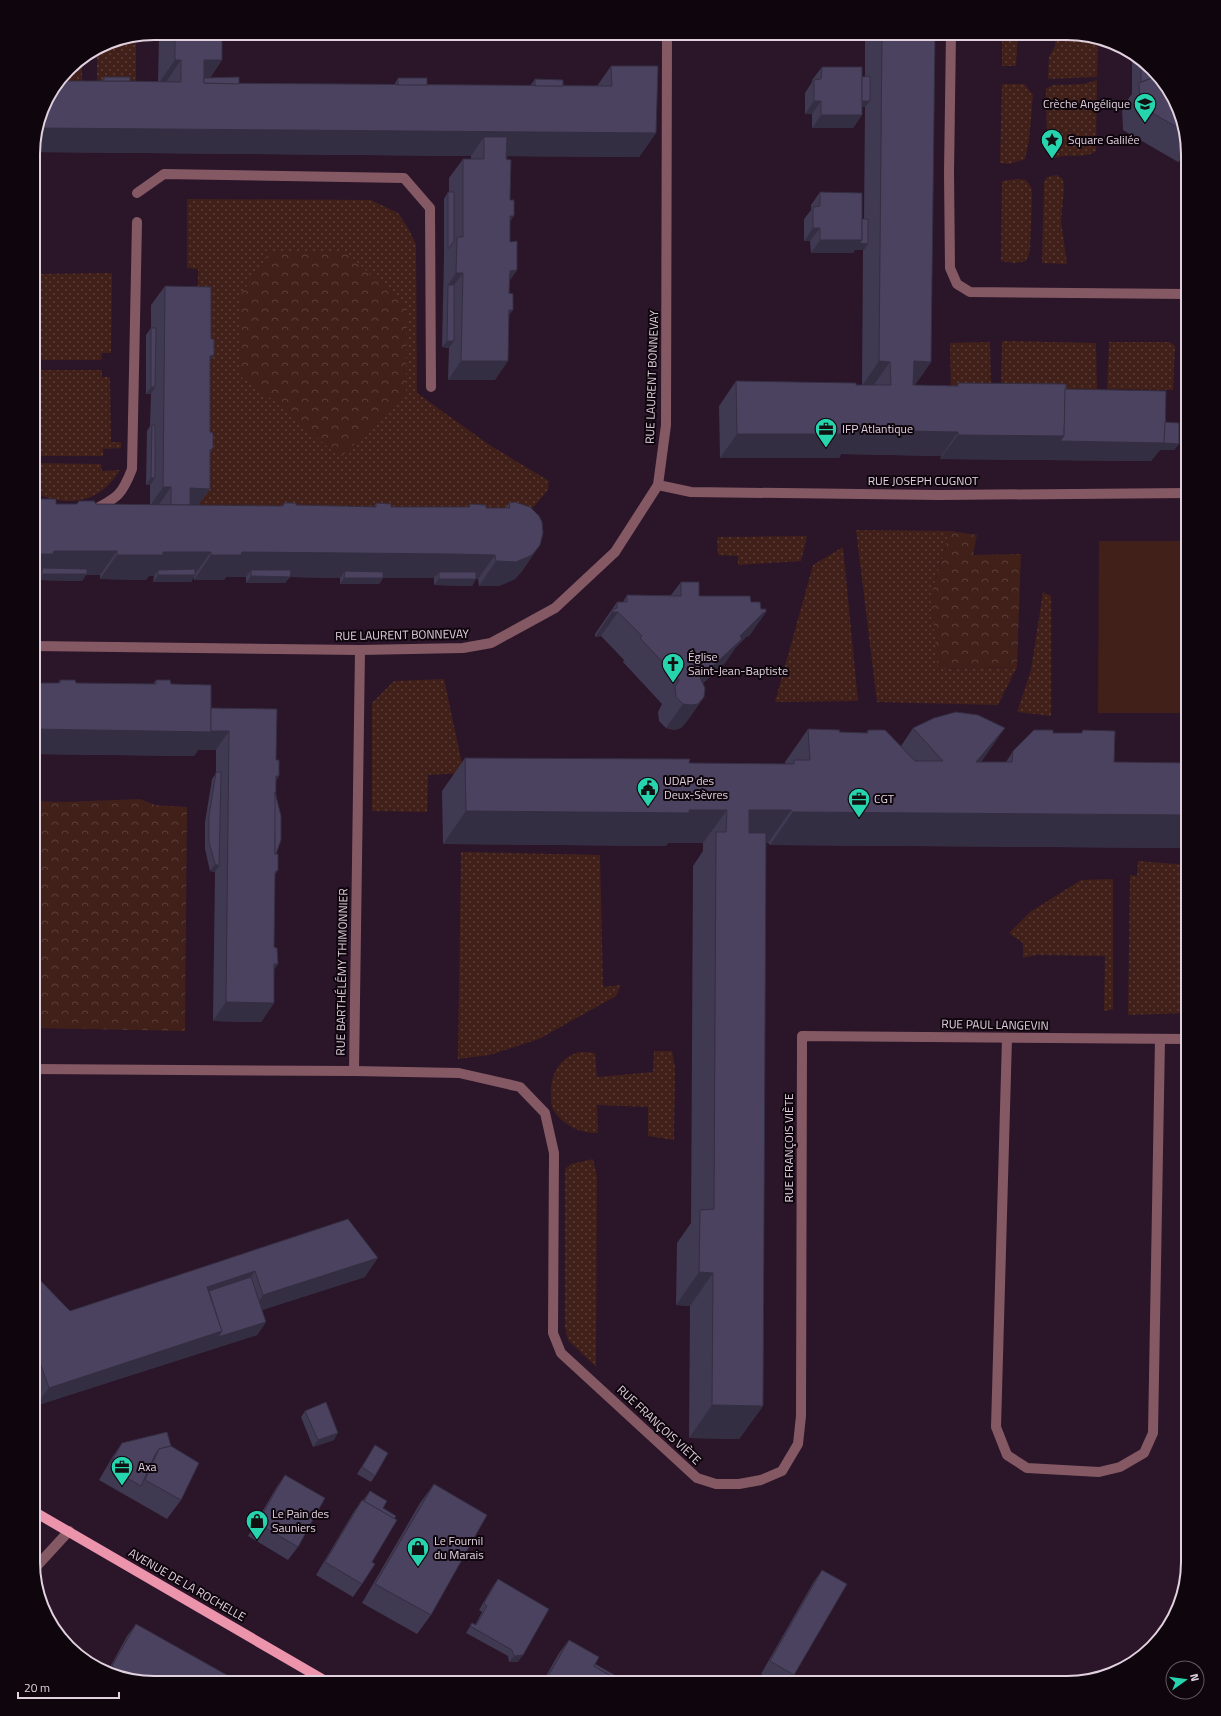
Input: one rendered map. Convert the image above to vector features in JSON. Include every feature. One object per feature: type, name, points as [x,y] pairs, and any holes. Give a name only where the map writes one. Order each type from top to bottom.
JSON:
[{"type":"main road","name":"AVENUE DE LA ROCHELLE","points":[[40,1514],[317,1676]]},
{"type":"street","name":"RUE LAURENT BONNEVAY","points":[[40,646],[360,650],[463,648],[491,643],[555,608],[615,552],[658,485],[666,425],[667,40]]},
{"type":"street","points":[[951,40],[949,172],[950,268],[957,284],[970,292],[1181,294]]},
{"type":"street","points":[[137,193],[164,174],[404,178],[430,208],[431,386]]},
{"type":"street","points":[[84,511],[91,511],[113,500],[125,488],[132,469],[137,222]]},
{"type":"street","name":"RUE JOSEPH CUGNOT","points":[[658,485],[691,492],[940,495],[1181,494]]},
{"type":"street","name":"RUE BARTHÉLÉMY THIMONNIER","points":[[40,1069],[354,1071],[360,650]]},
{"type":"street","name":"RUE FRANÇOIS VIÈTE","points":[[354,1071],[459,1073],[520,1088],[545,1112],[554,1154],[553,1333],[562,1353],[697,1478],[716,1484],[739,1484],[761,1480],[782,1471],[798,1444],[801,1408],[802,1036]]},
{"type":"street","name":"RUE PAUL LANGEVIN","points":[[802,1036],[1181,1039]]},
{"type":"street","points":[[1007,1038],[996,1428],[1007,1455],[1027,1468],[1099,1472],[1120,1467],[1144,1452],[1153,1433],[1160,1039]]},
{"type":"street","points":[[40,1563],[69,1531]]},
{"type":"green space","points":[[1002,40],[1018,40],[1016,66],[1002,66]]},
{"type":"green space","points":[[1055,40],[1074,40],[1098,44],[1097,77],[1048,79],[1049,57],[1055,46]]},
{"type":"green space","points":[[136,41],[136,82],[97,82],[97,55],[110,49]]},
{"type":"green space","points":[[82,66],[82,81],[66,81],[73,73]]},
{"type":"green space","points":[[1097,80],[1096,151],[1088,155],[1056,158],[1050,154],[1047,145],[1046,88],[1054,85],[1084,84]]},
{"type":"green space","points":[[1002,84],[1024,84],[1033,95],[1029,141],[1025,159],[1009,164],[1000,163]]},
{"type":"green space","points":[[1057,175],[1063,179],[1064,189],[1061,221],[1067,264],[1042,263],[1044,182],[1047,177]]},
{"type":"green space","points":[[1019,179],[1026,180],[1031,187],[1030,251],[1026,261],[1015,263],[1001,261],[1002,181]]},
{"type":"green space","points":[[187,199],[371,200],[398,213],[407,226],[416,244],[417,393],[488,444],[549,481],[548,490],[513,531],[177,507],[197,358],[198,269],[187,268]]},
{"type":"green space","points":[[271,251],[345,251],[407,308],[406,393],[340,458],[280,405],[241,377],[241,294]]},
{"type":"green space","points":[[112,273],[111,353],[102,353],[101,360],[40,360],[40,274]]},
{"type":"green space","points":[[1002,341],[1096,343],[1097,389],[1001,391]]},
{"type":"green space","points":[[990,342],[991,389],[951,390],[950,343]]},
{"type":"green space","points":[[1109,342],[1170,342],[1175,346],[1173,390],[1107,389]]},
{"type":"green space","points":[[40,370],[102,370],[102,377],[110,377],[111,442],[121,442],[121,448],[103,449],[103,456],[40,456]]},
{"type":"green space","points":[[40,463],[101,464],[102,471],[120,470],[112,481],[102,490],[82,500],[58,500],[40,495]]},
{"type":"green space","points":[[856,530],[950,531],[931,595],[939,669],[1017,667],[998,705],[877,702]]},
{"type":"green space","points":[[950,531],[977,535],[973,555],[1021,554],[1017,667],[938,669],[931,595]]},
{"type":"green space","points":[[807,536],[801,561],[738,565],[738,556],[718,555],[717,537]]},
{"type":"green space","points":[[1099,541],[1181,541],[1181,713],[1098,713]]},
{"type":"green space","points":[[843,547],[858,701],[775,702],[813,565]]},
{"type":"green space","points":[[1043,592],[1051,596],[1051,716],[1017,712],[1031,670]]},
{"type":"green space","points":[[444,679],[464,773],[428,775],[427,812],[372,811],[372,703],[394,681]]},
{"type":"green space","points":[[140,799],[155,805],[187,807],[185,1031],[40,1028],[40,801],[63,802]]},
{"type":"green space","points":[[461,852],[600,855],[603,987],[621,985],[616,996],[539,1039],[490,1055],[458,1059]]},
{"type":"green space","points":[[1138,861],[1181,864],[1181,1013],[1128,1015],[1130,875],[1137,876]]},
{"type":"green space","points":[[1113,879],[1113,1009],[1104,1011],[1105,956],[1037,955],[1023,958],[1023,943],[1009,933],[1030,912],[1081,880]]},
{"type":"green space","points":[[654,1051],[672,1051],[675,1068],[674,1140],[648,1136],[648,1107],[597,1105],[598,1133],[591,1133],[578,1130],[565,1123],[552,1107],[551,1088],[554,1075],[560,1064],[570,1056],[580,1052],[595,1053],[597,1077],[653,1072]]},
{"type":"green space","points":[[593,1159],[597,1176],[596,1367],[568,1340],[565,1327],[565,1169],[571,1164]]},
{"type":"building","points":[[175,40],[222,40],[222,60],[204,60],[204,83],[612,86],[611,66],[658,66],[656,133],[43,128],[49,110],[59,91],[66,81],[181,82],[181,60],[175,60]]},
{"type":"building","points":[[882,40],[935,40],[931,362],[914,361],[913,385],[958,386],[958,383],[1066,384],[1064,436],[958,435],[958,432],[855,430],[856,434],[737,434],[736,381],[891,385],[890,362],[879,361]]},
{"type":"building","points":[[822,67],[862,67],[862,115],[821,115],[821,101],[814,101],[814,80],[821,79]]},
{"type":"building","points":[[1141,67],[1152,78],[1141,82]]},
{"type":"building","points":[[870,76],[870,101],[862,101],[862,77]]},
{"type":"building","points":[[104,77],[130,77],[130,81],[104,81]]},
{"type":"building","points":[[239,77],[239,84],[204,83],[204,78]]},
{"type":"building","points":[[398,78],[427,78],[427,85],[398,85]]},
{"type":"building","points":[[1152,78],[1166,97],[1178,127],[1140,106],[1139,83]]},
{"type":"building","points":[[535,79],[563,80],[563,86],[535,86]]},
{"type":"building","points":[[484,137],[507,137],[506,159],[511,160],[510,200],[514,200],[514,216],[510,216],[510,242],[517,241],[517,270],[510,271],[509,293],[513,294],[513,310],[509,310],[508,361],[461,361],[463,273],[456,273],[457,237],[463,237],[463,159],[484,159]]},
{"type":"building","points":[[448,192],[454,192],[454,241],[448,249]]},
{"type":"building","points":[[820,192],[862,193],[862,240],[820,240],[820,228],[813,228],[813,207],[820,206]]},
{"type":"building","points":[[862,219],[868,219],[868,244],[859,243],[862,240]]},
{"type":"building","points":[[448,285],[454,285],[454,341],[447,341]]},
{"type":"building","points":[[165,286],[211,287],[211,339],[214,339],[214,355],[210,356],[210,432],[213,433],[213,448],[210,450],[210,489],[190,488],[190,505],[171,505],[171,487],[163,487]]},
{"type":"building","points":[[151,328],[156,328],[155,387],[151,387]]},
{"type":"building","points":[[1065,389],[1166,391],[1165,443],[1060,441],[1064,436]]},
{"type":"building","points":[[1165,422],[1179,423],[1179,444],[1164,443]]},
{"type":"building","points":[[152,425],[155,425],[155,478],[151,478]]},
{"type":"building","points":[[40,499],[56,499],[56,504],[77,504],[79,501],[94,501],[96,504],[283,506],[284,503],[296,503],[296,505],[376,507],[376,503],[391,504],[391,507],[470,507],[470,504],[486,505],[486,508],[510,508],[509,503],[515,502],[530,507],[539,516],[542,522],[543,533],[540,545],[532,555],[516,562],[496,561],[495,555],[451,554],[242,552],[241,555],[211,555],[211,552],[163,552],[163,555],[117,555],[117,551],[54,551],[53,554],[40,554]]},
{"type":"building","points":[[43,568],[87,569],[87,574],[42,574]]},
{"type":"building","points":[[195,569],[195,575],[158,575],[158,570]]},
{"type":"building","points":[[251,570],[291,570],[290,577],[251,576]]},
{"type":"building","points":[[345,571],[383,572],[383,578],[344,578]]},
{"type":"building","points":[[439,572],[476,572],[476,579],[439,579]]},
{"type":"building","points":[[681,582],[699,582],[699,596],[750,596],[751,602],[760,602],[761,609],[766,609],[766,612],[763,613],[740,636],[742,639],[700,678],[705,688],[704,697],[698,704],[691,705],[683,704],[676,697],[675,687],[679,680],[640,638],[642,636],[618,612],[612,612],[612,610],[617,608],[617,602],[627,602],[627,595],[681,596]]},
{"type":"building","points":[[60,680],[75,680],[76,683],[156,684],[156,680],[170,680],[171,684],[211,685],[211,732],[40,729],[40,683],[60,683]]},
{"type":"building","points":[[211,708],[277,709],[276,760],[279,760],[279,776],[276,776],[275,854],[278,854],[278,870],[275,872],[274,947],[277,948],[278,964],[274,964],[274,1003],[226,1002],[229,731],[211,731]]},
{"type":"building","points":[[956,712],[978,715],[1005,728],[976,762],[1012,762],[1013,751],[1034,730],[1053,730],[1053,733],[1082,733],[1083,730],[1115,731],[1114,762],[1181,763],[1181,815],[793,812],[791,810],[749,810],[749,833],[766,833],[763,1406],[712,1405],[713,1273],[699,1272],[700,1210],[714,1209],[716,832],[726,832],[727,810],[689,810],[689,813],[466,811],[465,758],[690,759],[689,763],[794,764],[794,760],[810,760],[808,729],[868,733],[868,730],[885,730],[915,761],[943,761],[913,728],[934,718]]},
{"type":"building","points":[[216,772],[221,772],[219,866],[215,864],[209,842],[209,816]]},
{"type":"building","points":[[275,792],[281,816],[281,840],[276,854],[275,854]]},
{"type":"building","points":[[348,1219],[378,1258],[263,1295],[255,1271],[207,1287],[222,1331],[49,1388],[40,1363],[40,1280],[70,1311]]},
{"type":"building","points":[[251,1277],[266,1322],[218,1337],[222,1331],[209,1291]]},
{"type":"building","points":[[326,1402],[338,1433],[318,1440],[305,1411]]},
{"type":"building","points":[[167,1432],[171,1446],[159,1449],[141,1486],[108,1467],[122,1443]]},
{"type":"building","points":[[375,1445],[388,1453],[375,1476],[362,1467]]},
{"type":"building","points":[[171,1446],[199,1463],[181,1500],[145,1480],[159,1449]]},
{"type":"building","points":[[285,1475],[325,1498],[298,1547],[257,1523]]},
{"type":"building","name":"Le Fournil du Marais","points":[[434,1484],[487,1515],[431,1615],[375,1584]]},
{"type":"building","points":[[370,1491],[387,1501],[383,1508],[396,1516],[394,1519],[364,1501]]},
{"type":"building","points":[[362,1500],[397,1520],[372,1562],[375,1564],[362,1584],[325,1562]]},
{"type":"building","points":[[822,1570],[847,1584],[794,1675],[770,1661]]},
{"type":"building","points":[[498,1579],[549,1609],[523,1655],[514,1656],[512,1650],[470,1626],[472,1623],[476,1625],[487,1606],[484,1603]]},
{"type":"building","points":[[136,1624],[229,1676],[147,1676],[125,1672],[112,1666]]},
{"type":"building","points":[[569,1640],[599,1657],[594,1666],[610,1676],[548,1676]]},
{"type":"building","points":[[595,1664],[616,1676],[612,1676],[594,1666]]},
{"type":"place","name":"Crèche Angélique","points":[[1145,124]]},
{"type":"place","name":"Square Galilée","points":[[1052,160]]},
{"type":"place","name":"IFP Atlantique","points":[[826,448]]},
{"type":"place","name":"Église Saint-Jean-Baptiste","points":[[673,684]]},
{"type":"place","name":"UDAP des Deux-Sèvres","points":[[648,808]]},
{"type":"place","name":"CGT","points":[[859,818]]},
{"type":"place","name":"Axa","points":[[122,1486]]},
{"type":"place","name":"Le Pain des Sauniers","points":[[257,1540]]},
{"type":"place","name":"Le Fournil du Marais","points":[[418,1568]]}]
